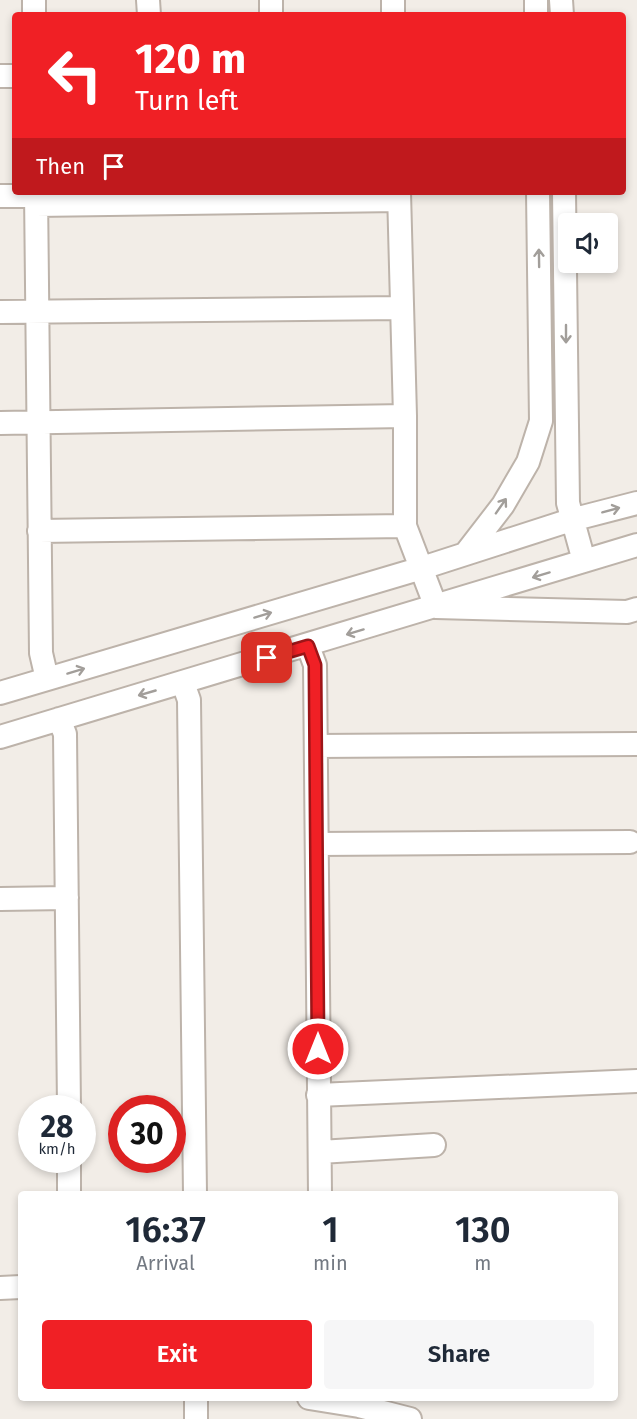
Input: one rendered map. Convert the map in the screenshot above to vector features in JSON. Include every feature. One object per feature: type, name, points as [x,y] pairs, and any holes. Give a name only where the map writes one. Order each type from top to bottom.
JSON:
[{"type":"street","points":[[466,553],[503,505],[528,462],[537,436],[542,405],[538,195]]},
{"type":"street","points":[[564,195],[568,503],[584,561]]},
{"type":"street","points":[[0,196],[36,198],[399,196],[405,416],[405,526],[436,607]]},
{"type":"street","points":[[36,198],[41,653],[47,680]]},
{"type":"street","points":[[540,304],[566,304]]},
{"type":"street","points":[[0,312],[402,308]]},
{"type":"street","points":[[0,423],[405,416]]},
{"type":"street","points":[[537,436],[566,436]]},
{"type":"street","points":[[0,693],[422,568],[571,520],[637,503]]},
{"type":"street","points":[[39,531],[405,526]]},
{"type":"street","points":[[0,737],[584,561],[635,553]]},
{"type":"street","points":[[436,607],[627,612],[637,609]]},
{"type":"street","points":[[308,646],[315,665],[320,1191]]},
{"type":"street","points":[[183,683],[189,700],[195,1191]]},
{"type":"street","points":[[59,719],[65,734],[69,1095]]},
{"type":"street","points":[[316,746],[637,744]]},
{"type":"street","points":[[317,844],[630,842]]},
{"type":"street","points":[[0,899],[67,898]]},
{"type":"street","points":[[318,1095],[637,1081]]},
{"type":"street","points":[[320,1152],[434,1145]]},
{"type":"street","points":[[69,1173],[69,1191]]},
{"type":"street","points":[[0,1288],[18,1287]]},
{"type":"street","points":[[196,1401],[196,1419]]},
{"type":"street","points":[[328,1401],[410,1419]]},
{"type":"route","points":[[267,658],[308,646],[315,665],[318,1049]]}]
